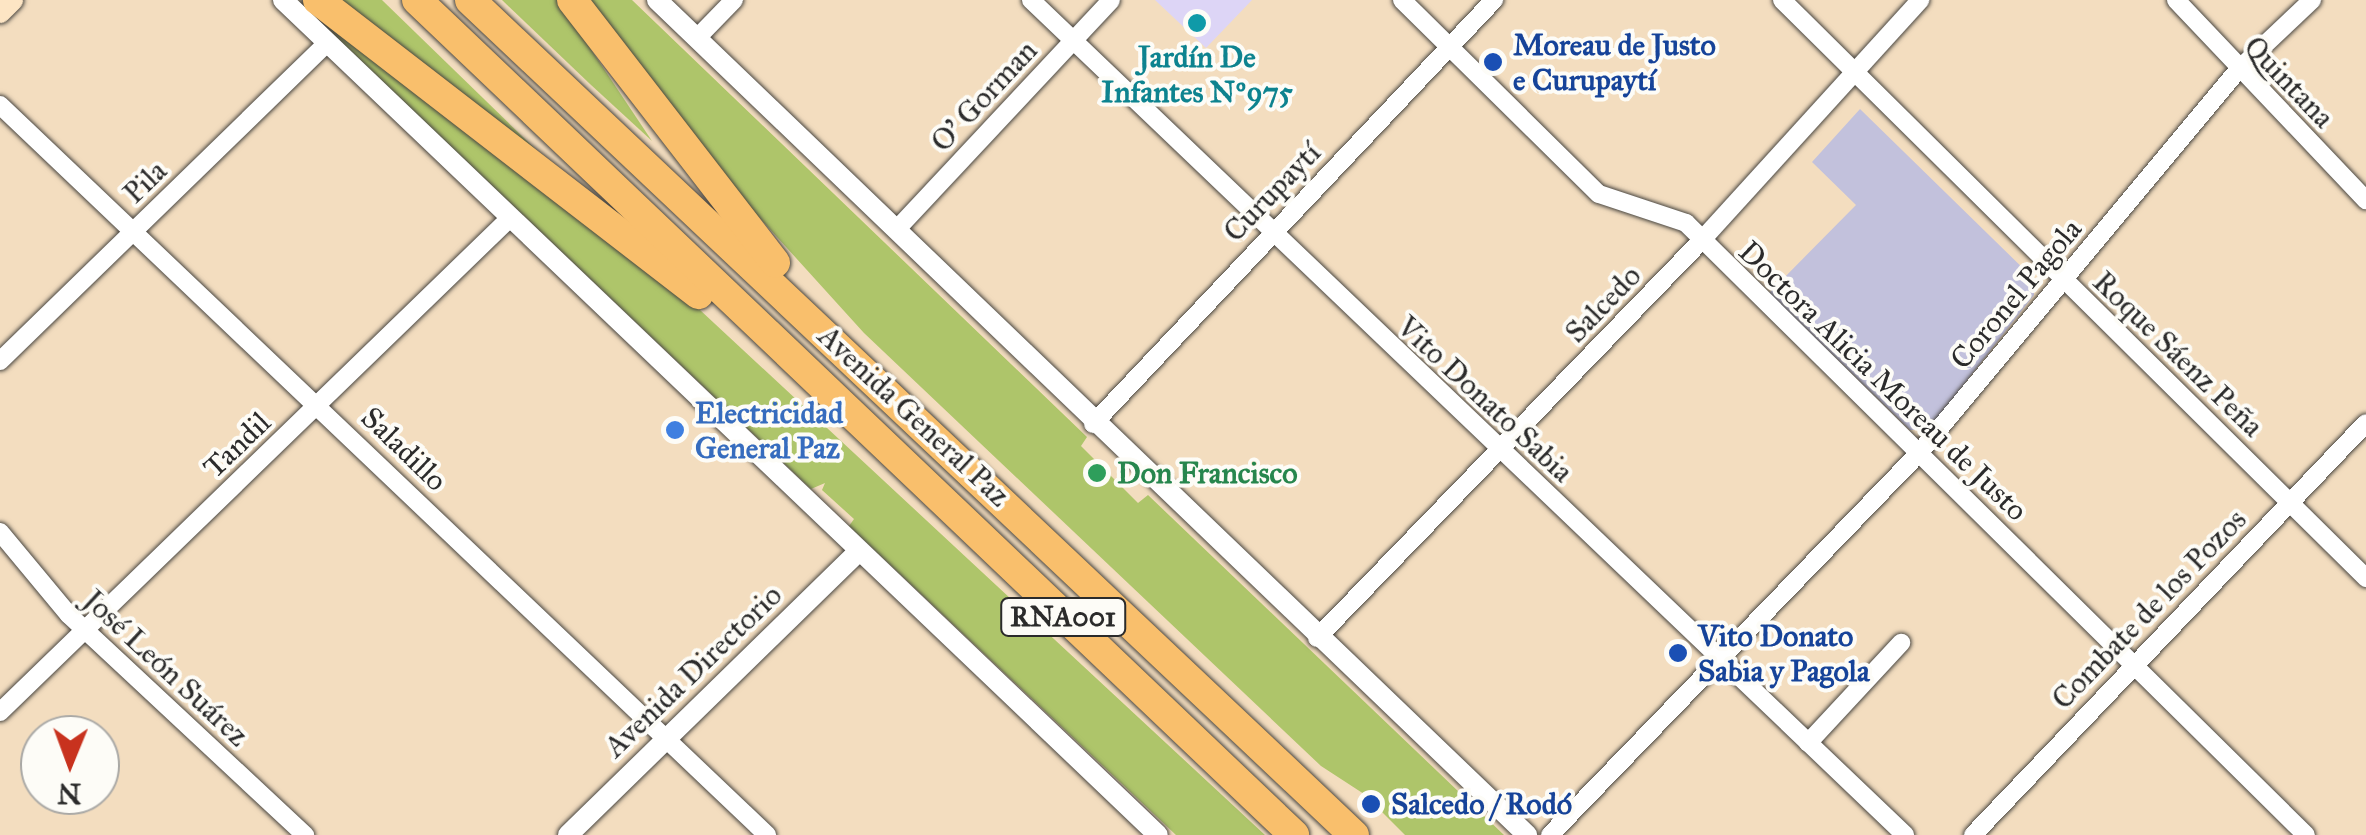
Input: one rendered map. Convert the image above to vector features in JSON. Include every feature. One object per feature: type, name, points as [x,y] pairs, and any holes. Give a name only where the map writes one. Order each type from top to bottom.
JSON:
[{"type":"highway","points":[[318,0],[833,398]]},
{"type":"highway","name":"Avenida General Paz","points":[[417,0],[1294,835]]},
{"type":"highway","name":"Avenida General Paz","points":[[470,0],[850,354],[1354,835]]},
{"type":"highway","points":[[572,0],[670,134],[850,354]]},
{"type":"main road","points":[[0,12],[12,0]]},
{"type":"street","points":[[283,0],[1158,835]]},
{"type":"street","points":[[657,0],[897,229],[1093,424],[1526,835]]},
{"type":"street","points":[[697,38],[734,0]]},
{"type":"street","name":"Vito Donato Sabia","points":[[1031,0],[1269,234],[1905,835]]},
{"type":"street","name":"O' Gorman","points":[[897,229],[1111,0]]},
{"type":"street","name":"Doctora Alicia Moreau de Justo","points":[[1402,0],[1599,194],[1677,216],[2306,835]]},
{"type":"street","name":"Curupaytí","points":[[1093,424],[1494,0]]},
{"type":"street","name":"Roque Sáenz Peña","points":[[1782,0],[2062,280],[2292,500],[2366,578]]},
{"type":"street","name":"Salcedo","points":[[1317,638],[1702,241],[1920,0]]},
{"type":"street","name":"Quintana","points":[[2176,0],[2238,70],[2364,193]]},
{"type":"street","name":"Coronel Pagola","points":[[1550,835],[1919,453],[2238,70],[2312,0]]},
{"type":"street","name":"Pila","points":[[0,360],[327,43]]},
{"type":"street","name":"Saladillo","points":[[0,105],[768,835]]},
{"type":"street","name":"Tandil","points":[[0,712],[511,217]]},
{"type":"street","name":"Combate de los Pozos","points":[[1973,835],[2366,423]]},
{"type":"street","name":"José León Suárez","points":[[0,532],[84,631],[305,835]]},
{"type":"street","name":"Avenida Directorio","points":[[568,835],[859,551]]},
{"type":"street","points":[[1808,743],[1902,643]]},
{"type":"shaded area","name":"Jardín De Infantes Nº975","points":[[1155,0],[1252,0],[1206,48]]},
{"type":"shaded area","points":[[1860,109],[2033,278],[2034,295],[1928,430],[1910,430],[1769,293],[1856,205],[1812,162]]},
{"type":"green space","points":[[297,0],[545,184],[700,310],[1265,835],[1176,835],[849,526],[854,519],[822,490],[825,483],[811,489]]},
{"type":"green space","points":[[329,0],[382,0],[591,203]]},
{"type":"green space","points":[[502,0],[558,0],[652,141],[590,84]]},
{"type":"green space","points":[[586,0],[632,0],[1087,437],[1081,446],[1138,503],[1148,495],[1504,835],[1405,835],[1364,794],[1321,766],[864,333],[699,151]]},
{"type":"place","name":"Jardín De Infantes Nº975","points":[[1197,23]]},
{"type":"place","name":"Moreau de Justo e Curupaytí","points":[[1493,62]]},
{"type":"place","name":"Electricidad General Paz","points":[[675,430]]},
{"type":"place","name":"Don Francisco","points":[[1097,473]]},
{"type":"place","name":"Vito Donato Sabia y Pagola","points":[[1678,653]]},
{"type":"place","name":"Salcedo / Rodó","points":[[1371,804]]}]
